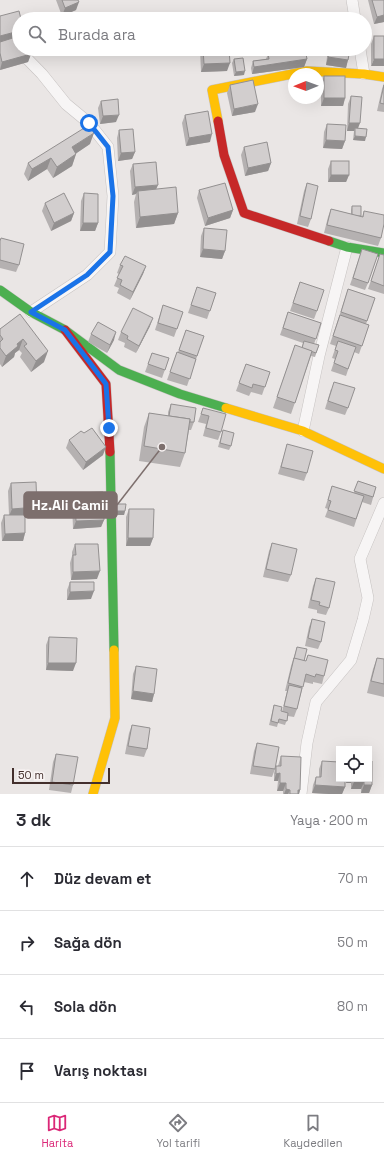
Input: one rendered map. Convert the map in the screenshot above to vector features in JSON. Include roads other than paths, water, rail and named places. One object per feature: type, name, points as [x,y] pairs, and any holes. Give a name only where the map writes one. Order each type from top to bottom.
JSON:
[{"type":"street","points":[[352,0],[354,12]]},
{"type":"street","points":[[0,31],[12,43]]},
{"type":"street","points":[[24,56],[42,74],[66,104],[89,123],[108,147],[113,189],[110,252],[87,275],[31,312]]},
{"type":"street","points":[[361,56],[364,74]]},
{"type":"street","points":[[384,77],[364,74],[307,71],[212,90],[224,155],[244,213],[348,247],[384,253]]},
{"type":"street","points":[[303,431],[319,356],[348,247]]},
{"type":"street","points":[[0,290],[31,312],[65,330],[119,370],[180,394],[303,431],[384,469]]},
{"type":"street","points":[[65,330],[106,384],[109,428],[115,718],[93,794]]},
{"type":"street","points":[[301,794],[307,742],[316,702],[350,660],[363,620],[368,598],[360,559],[384,503]]},
{"type":"place","name":"Hz.Ali Camii","points":[[162,447]]}]
